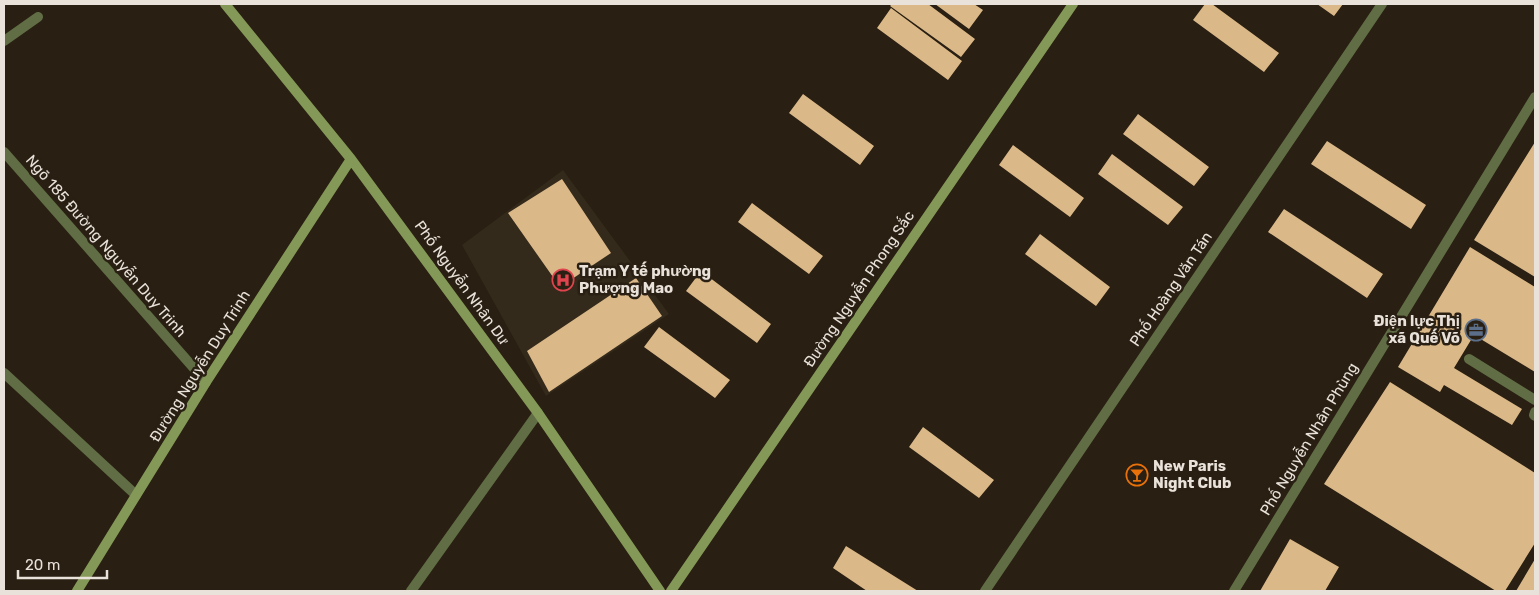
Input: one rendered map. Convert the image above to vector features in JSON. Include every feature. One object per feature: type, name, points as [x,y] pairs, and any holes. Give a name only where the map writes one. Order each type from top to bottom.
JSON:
[{"type":"street","name":"Phố Nguyễn Nhân Dư","points":[[225,4],[351,159],[538,413],[660,591]]},
{"type":"street","name":"Đường Nguyễn Phong Sắc","points":[[671,591],[1073,4]]},
{"type":"street","name":"Phố Hoàng Văn Tán","points":[[985,591],[1382,4]]},
{"type":"street","points":[[4,41],[38,17]]},
{"type":"street","name":"Phố Nguyễn Nhân Phùng","points":[[1234,591],[1535,97]]},
{"type":"street","name":"Ngõ 185 Đường Nguyễn Duy Trinh","points":[[4,152],[206,382]]},
{"type":"street","name":"Đường Nguyễn Duy Trinh","points":[[77,591],[206,382],[351,159]]},
{"type":"street","points":[[1469,359],[1535,400]]},
{"type":"street","points":[[4,373],[136,495]]},
{"type":"street","points":[[1535,412],[1535,416]]},
{"type":"street","points":[[411,591],[538,413]]},
{"type":"shaded area","name":"Trạm Y tế phường Phượng Mao","points":[[563,170],[669,314],[546,396],[462,245]]},
{"type":"building","points":[[892,4],[928,4],[975,39],[961,57],[890,6]]},
{"type":"building","points":[[935,4],[974,4],[983,10],[969,29]]},
{"type":"building","points":[[1205,4],[1212,4],[1279,53],[1264,72],[1193,20]]},
{"type":"building","points":[[1317,4],[1343,4],[1334,16]]},
{"type":"building","points":[[891,8],[962,61],[948,80],[877,28]]},
{"type":"building","points":[[803,94],[874,146],[860,165],[789,113]]},
{"type":"building","points":[[1138,114],[1209,167],[1194,186],[1123,134]]},
{"type":"building","points":[[1327,141],[1426,205],[1411,229],[1311,164]]},
{"type":"building","points":[[1535,142],[1535,277],[1474,240]]},
{"type":"building","points":[[1013,145],[1084,198],[1070,217],[999,165]]},
{"type":"building","points":[[1112,154],[1183,207],[1168,225],[1098,174]]},
{"type":"building","points":[[562,179],[611,253],[560,287],[508,213]]},
{"type":"building","points":[[752,203],[823,256],[809,274],[738,222]]},
{"type":"building","points":[[1284,209],[1383,274],[1367,298],[1268,232]]},
{"type":"building","points":[[1040,234],[1110,287],[1096,306],[1025,254]]},
{"type":"building","name":"Điện lực Thị xã Quế Võ","points":[[1470,247],[1535,287],[1535,372],[1474,335],[1454,368],[1522,409],[1512,425],[1444,385],[1440,392],[1398,367]]},
{"type":"building","points":[[701,271],[771,324],[757,343],[686,291]]},
{"type":"building","points":[[636,278],[662,316],[549,392],[527,351]]},
{"type":"building","points":[[659,327],[730,380],[715,398],[644,347]]},
{"type":"building","points":[[1390,382],[1535,473],[1535,543],[1505,591],[1496,591],[1324,484]]},
{"type":"building","points":[[923,427],[994,480],[979,498],[909,447]]},
{"type":"building","points":[[1290,539],[1339,567],[1325,591],[1260,591]]},
{"type":"building","points":[[846,546],[918,591],[867,591],[833,568]]},
{"type":"building","points":[[1535,559],[1535,591],[1516,591]]},
{"type":"place","name":"Trạm Y tế phường Phượng Mao","points":[[563,280]]},
{"type":"place","name":"Điện lực Thị xã Quế Võ","points":[[1476,330]]},
{"type":"place","name":"New Paris Night Club","points":[[1137,475]]}]
